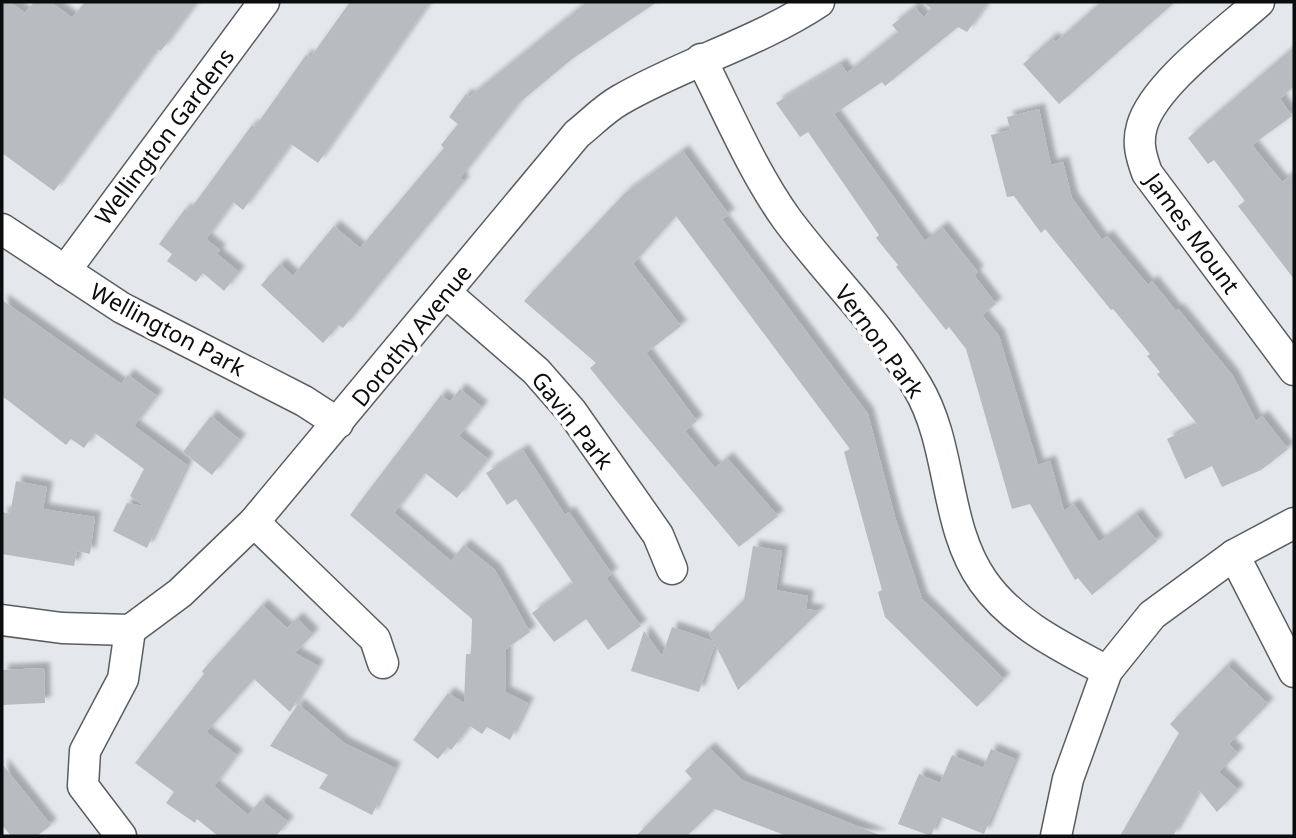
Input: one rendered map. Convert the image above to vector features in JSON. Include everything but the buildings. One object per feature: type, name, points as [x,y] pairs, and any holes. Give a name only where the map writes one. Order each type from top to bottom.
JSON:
[{"type":"street","name":"Wellington Gardens","points":[[65,271],[264,2]]},
{"type":"street","name":"Dorothy Avenue","points":[[130,630],[180,593],[254,522],[577,134],[617,101],[701,59],[788,22],[819,2]]},
{"type":"street","name":"James Mount","points":[[1259,2],[1158,93],[1142,125],[1139,150],[1147,173],[1294,370]]},
{"type":"street","name":"Vernon Park","points":[[701,59],[785,217],[918,386],[939,435],[965,546],[984,581],[1011,610],[1046,639],[1107,671]]},
{"type":"street","name":"Wellington Park","points":[[2,229],[122,307],[304,401],[338,423]]},
{"type":"street","name":"Gavin Park","points":[[446,293],[536,371],[572,412],[658,535],[672,569]]},
{"type":"street","points":[[254,522],[375,639],[383,663]]},
{"type":"street","points":[[1056,836],[1068,779],[1107,671],[1152,615],[1234,555],[1294,523]]},
{"type":"street","points":[[1234,555],[1294,672]]},
{"type":"street","points":[[2,620],[62,628],[130,630],[123,679],[85,751],[83,786],[121,836]]}]
